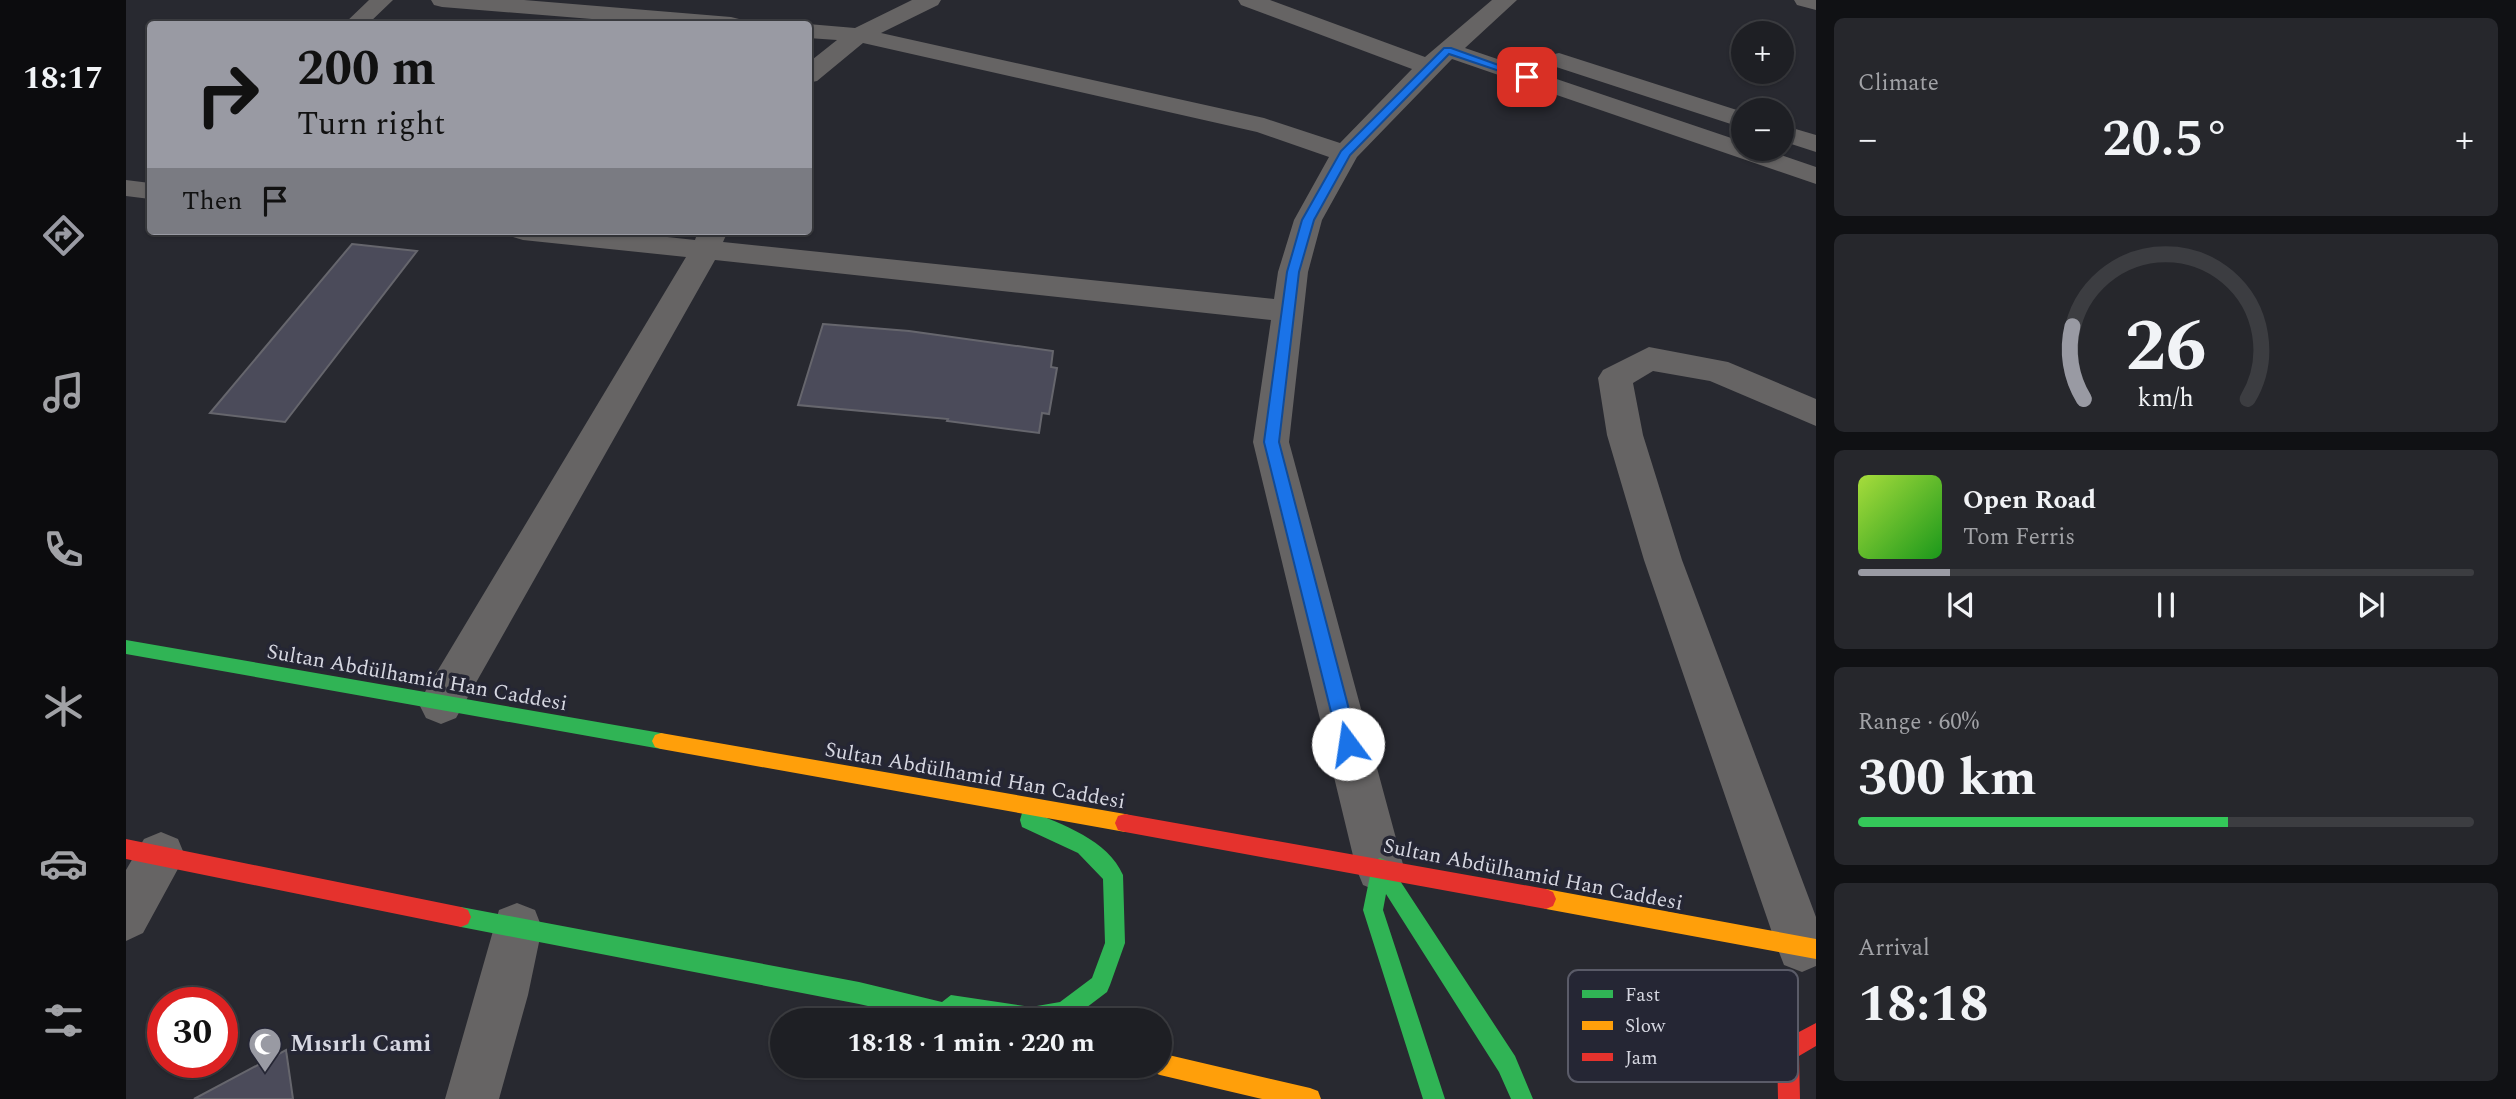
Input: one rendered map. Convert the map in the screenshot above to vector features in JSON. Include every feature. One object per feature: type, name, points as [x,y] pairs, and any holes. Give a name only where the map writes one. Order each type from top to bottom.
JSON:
[{"type":"main road","name":"Sultan Abdülhamid Han Caddesi","points":[[126,647],[1380,868],[1809,948]]},
{"type":"main road","points":[[859,993],[1031,1018],[1065,1012],[1100,985],[1115,943],[1113,875],[1085,846],[983,799]]},
{"type":"main road","points":[[144,853],[859,993],[923,1008]]},
{"type":"main road","points":[[1380,868],[1373,910],[1434,1099]]},
{"type":"main road","points":[[1380,868],[1507,1064],[1522,1099]]},
{"type":"main road","points":[[1798,1045],[1816,1034]]},
{"type":"main road","points":[[1172,1067],[1310,1099]]},
{"type":"street","points":[[358,21],[382,0]]},
{"type":"street","points":[[442,0],[689,21]]},
{"type":"street","points":[[632,17],[657,0]]},
{"type":"street","points":[[812,73],[858,35],[930,0]]},
{"type":"street","points":[[1249,0],[1460,47],[1816,176]]},
{"type":"street","points":[[1380,868],[1271,442],[1293,272],[1308,220],[1345,153],[1460,47],[1506,0]]},
{"type":"street","points":[[1805,0],[1816,3]]},
{"type":"street","points":[[812,31],[858,35],[1264,126],[1345,153]]},
{"type":"street","points":[[1535,53],[1731,116]]},
{"type":"street","points":[[1794,137],[1816,144]]},
{"type":"street","points":[[126,188],[147,191]]},
{"type":"street","points":[[597,235],[709,241],[1289,311]]},
{"type":"street","points":[[441,704],[709,241]]},
{"type":"street","points":[[1809,948],[1663,560],[1625,435],[1615,378],[1649,359],[1716,370],[1816,413]]},
{"type":"street","points":[[126,916],[144,853]]},
{"type":"street","points":[[472,1099],[517,928]]},
{"type":"building","points":[[352,244],[417,251],[285,422],[210,413]]},
{"type":"building","points":[[823,324],[909,331],[1053,351],[1051,367],[1057,368],[1049,414],[1042,413],[1039,433],[947,421],[948,419],[798,405]]},
{"type":"building","name":"Mısırlı Cami","points":[[286,1050],[293,1099],[194,1099],[238,1078],[238,1076]]},
{"type":"traffic: fast","points":[[126,647],[661,741]]},
{"type":"traffic: fast","points":[[951,1006],[1031,1018],[1064,1012],[1100,985],[1115,943],[1113,875],[1085,846],[1029,820]]},
{"type":"traffic: fast","points":[[1380,868],[1507,1064],[1522,1099]]},
{"type":"traffic: fast","points":[[1380,868],[1373,910],[1434,1099]]},
{"type":"traffic: fast","points":[[461,917],[859,993],[923,1008]]},
{"type":"traffic: slow","points":[[661,741],[1125,823]]},
{"type":"traffic: slow","points":[[1546,899],[1816,949]]},
{"type":"traffic: slow","points":[[1172,1067],[1310,1099]]},
{"type":"traffic: jam","points":[[1125,823],[1546,899]]},
{"type":"traffic: jam","points":[[126,849],[461,917]]},
{"type":"traffic: jam","points":[[1798,1044],[1816,1034]]},
{"type":"traffic: jam","points":[[1789,1082],[1789,1099]]},
{"type":"place","name":"Mısırlı Cami","points":[[265,1074]]},
{"type":"route","points":[[1348,744],[1271,442],[1293,272],[1308,220],[1345,153],[1428,67],[1448,50],[1527,77]]}]
